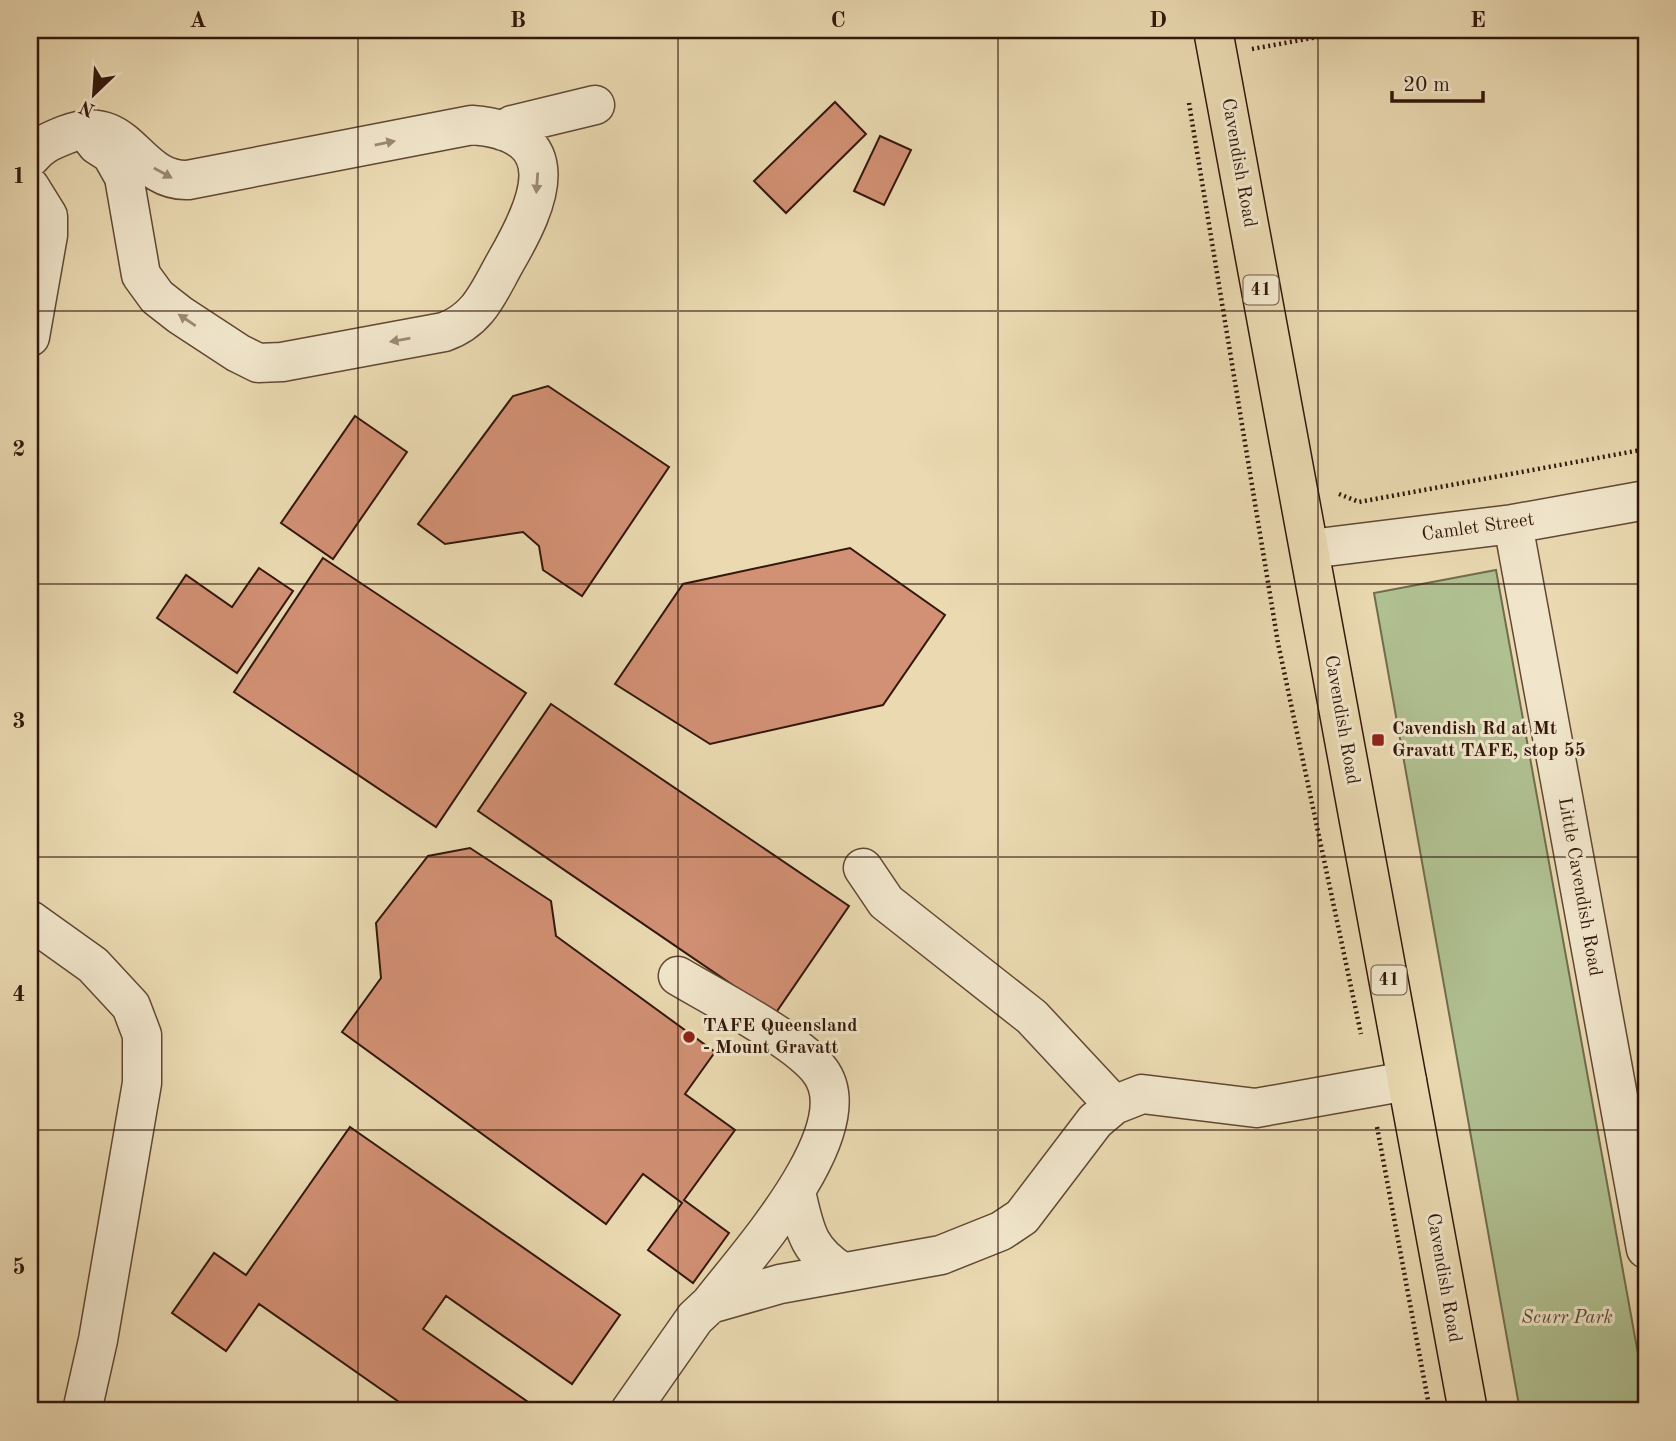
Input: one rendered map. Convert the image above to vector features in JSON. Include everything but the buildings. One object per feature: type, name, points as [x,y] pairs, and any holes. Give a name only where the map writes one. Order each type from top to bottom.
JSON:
[{"type":"main road","name":"Cavendish Road","points":[[1213,30],[1468,1411]]},
{"type":"street","points":[[503,131],[512,125],[595,105]]},
{"type":"street","points":[[30,158],[40,145],[72,132],[99,128],[111,132],[155,171],[179,181],[240,173],[472,125],[503,131],[530,150],[539,175],[538,191],[530,218],[471,318],[444,332],[292,361],[258,363],[180,316],[149,286],[141,275],[124,177],[119,164],[86,131]]},
{"type":"street","points":[[30,187],[48,216],[48,235],[30,337]]},
{"type":"street","name":"Camlet Street","points":[[1310,550],[1513,524],[1646,500]]},
{"type":"street","name":"Little Cavendish Road","points":[[1513,524],[1646,1249]]},
{"type":"street","points":[[863,868],[886,902],[1032,1017],[1114,1105]]},
{"type":"street","points":[[30,920],[93,965],[131,1006],[142,1035],[142,1083],[98,1340],[82,1411]]},
{"type":"street","points":[[630,1411],[695,1318],[710,1304],[796,1192],[823,1143],[832,1103],[821,1071],[786,1041],[678,976]]},
{"type":"street","points":[[710,1304],[730,1296],[842,1272],[941,1255],[1001,1231],[1022,1217],[1095,1121],[1114,1105],[1142,1094],[1256,1108],[1407,1082]]},
{"type":"street","points":[[796,1192],[807,1237],[820,1258],[842,1272]]},
{"type":"path","points":[[1252,49],[1356,30]]},
{"type":"path","points":[[1188,98],[1278,643],[1363,1045]]},
{"type":"path","points":[[1339,494],[1359,502],[1646,449]]},
{"type":"path","points":[[1377,1127],[1430,1411]]},
{"type":"green space","name":"Scurr Park","points":[[1496,570],[1646,1398],[1646,1411],[1520,1411],[1374,593]]},
{"type":"place","name":"Cavendish Rd at Mt Gravatt TAFE, stop 55","points":[[1378,740]]},
{"type":"place","name":"TAFE Queensland - Mount Gravatt","points":[[689,1037]]}]
